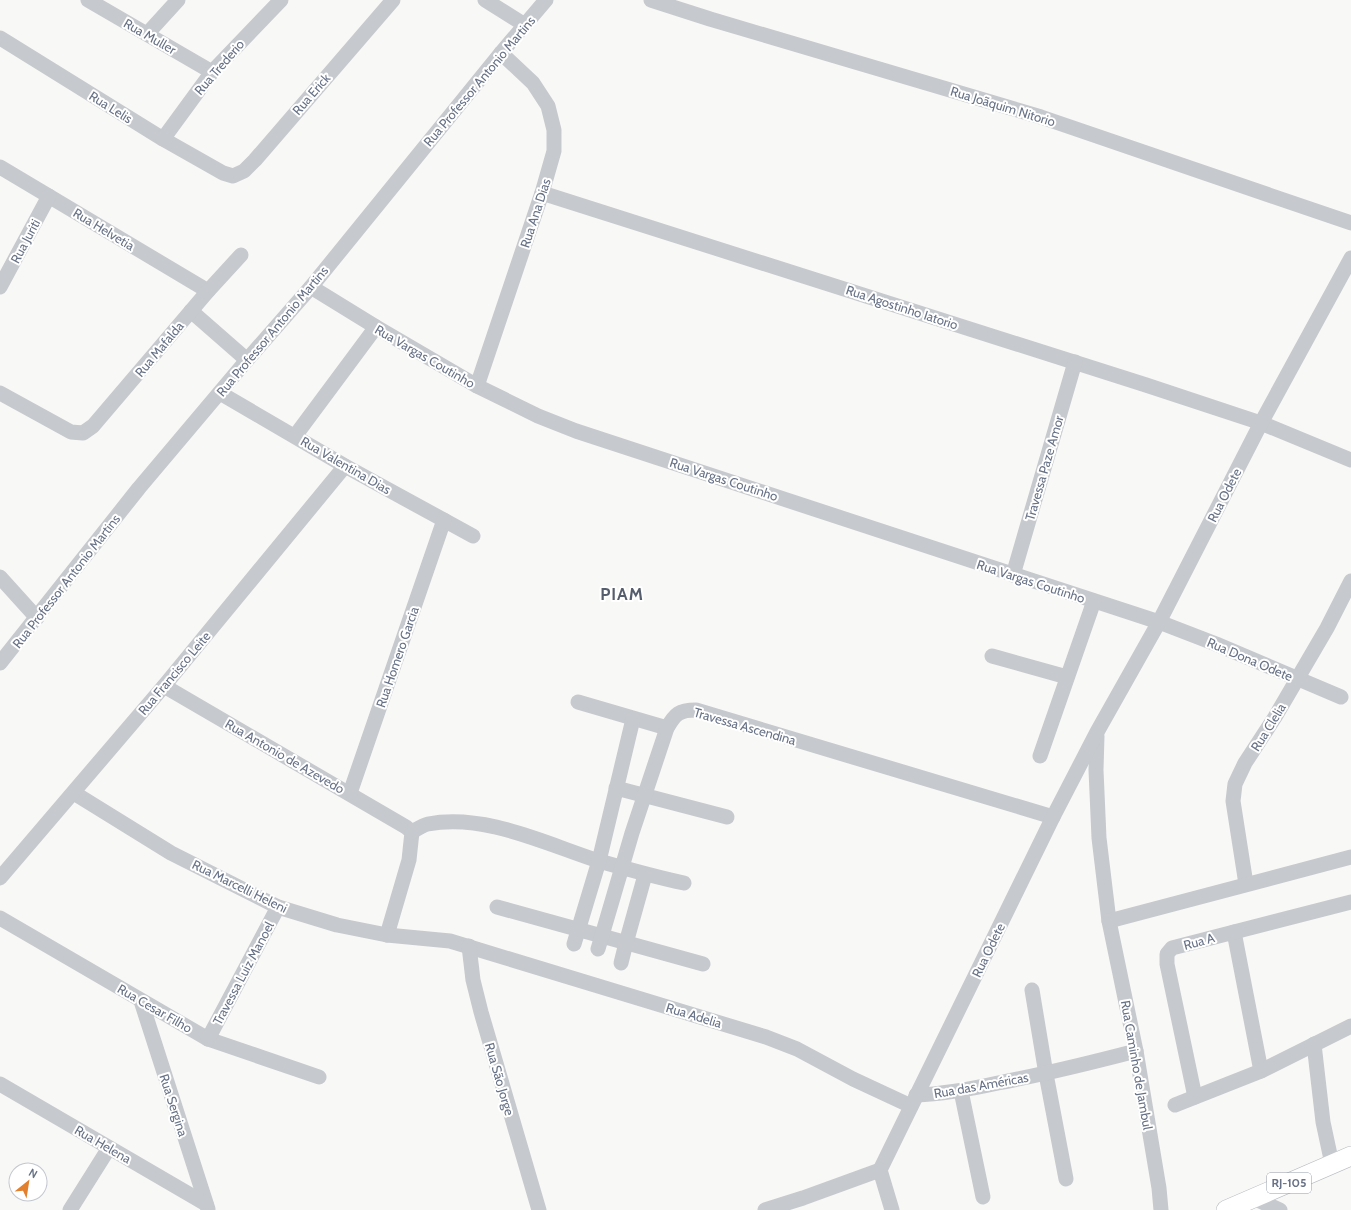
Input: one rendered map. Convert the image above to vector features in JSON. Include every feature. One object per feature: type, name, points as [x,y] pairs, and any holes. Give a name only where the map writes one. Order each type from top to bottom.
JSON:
[{"type":"main road","name":"RJ-105","points":[[1226,1210],[1351,1156]]},
{"type":"street","name":"Rua Muller","points":[[88,0],[212,72]]},
{"type":"street","points":[[147,34],[178,0]]},
{"type":"street","name":"Rua Trederio","points":[[163,139],[212,72],[281,0]]},
{"type":"street","name":"Rua Erick","points":[[223,173],[233,176],[244,171],[255,160],[393,0]]},
{"type":"street","points":[[485,0],[525,25]]},
{"type":"street","name":"Rua Professor Antonio Martins","points":[[0,663],[139,488],[311,286],[546,0]]},
{"type":"street","name":"Rua Joãquim Nitorio","points":[[651,0],[710,19],[1041,117],[1351,223]]},
{"type":"street","name":"Rua Lelis","points":[[0,38],[163,139],[223,173]]},
{"type":"street","name":"Rua Ana Dias","points":[[477,386],[542,193],[554,151],[554,130],[548,106],[533,83],[501,54]]},
{"type":"street","name":"Rua Helvetia","points":[[0,167],[208,291]]},
{"type":"street","name":"Rua Agostinho Iatorio","points":[[542,193],[1075,362],[1261,423],[1351,460]]},
{"type":"street","name":"Rua Juriti","points":[[0,287],[49,196]]},
{"type":"street","name":"Rua Mafalda","points":[[0,393],[71,432],[83,433],[93,426],[208,291],[242,255]]},
{"type":"street","name":"Rua Odete","points":[[880,1170],[1053,817],[1097,732],[1159,622],[1261,423],[1351,258]]},
{"type":"street","name":"Rua Vargas Coutinho","points":[[311,286],[376,327],[477,386],[538,416],[576,430],[1013,575],[1159,622]]},
{"type":"street","points":[[191,311],[247,360]]},
{"type":"street","points":[[295,436],[376,327]]},
{"type":"street","name":"Travessa Paze Amor","points":[[1013,575],[1075,362]]},
{"type":"street","name":"Rua Valentina Dias","points":[[220,393],[345,466],[473,536]]},
{"type":"street","name":"Rua Francisco Leite","points":[[0,878],[164,686],[345,466]]},
{"type":"street","name":"Rua Homero Garcia","points":[[350,793],[444,520]]},
{"type":"street","name":"Rua Clelia","points":[[1246,884],[1233,801],[1235,784],[1245,763],[1298,679],[1327,628],[1351,581]]},
{"type":"street","points":[[3,586],[37,618]]},
{"type":"street","points":[[1040,756],[1094,601]]},
{"type":"street","name":"Rua Dona Odete","points":[[1159,622],[1216,644],[1341,697]]},
{"type":"street","points":[[992,656],[1068,677]]},
{"type":"street","name":"Rua Antonio de Azevedo","points":[[164,686],[350,793],[409,829]]},
{"type":"street","points":[[578,702],[667,728]]},
{"type":"street","name":"Travessa Ascendina","points":[[600,943],[622,867],[667,728],[674,716],[685,710],[696,710],[1053,817]]},
{"type":"street","points":[[574,944],[599,861],[633,719]]},
{"type":"street","name":"Rua Odete","points":[[1097,732],[1096,770],[1100,838],[1109,921]]},
{"type":"street","points":[[616,788],[645,794],[727,817]]},
{"type":"street","name":"Rua Marcelli Heleni","points":[[74,793],[171,852],[278,907],[337,925],[388,936],[450,941],[469,946]]},
{"type":"street","points":[[388,936],[409,860],[409,829],[427,824],[456,821],[497,826],[599,861],[645,875],[684,883]]},
{"type":"street","points":[[1109,921],[1351,857]]},
{"type":"street","points":[[621,963],[645,875]]},
{"type":"street","name":"Rua A","points":[[1195,1097],[1167,964],[1167,954],[1172,948],[1351,902]]},
{"type":"street","name":"Travessa Luiz Manoel","points":[[208,1040],[278,907]]},
{"type":"street","points":[[497,907],[579,930],[600,943],[626,943],[703,964]]},
{"type":"street","name":"Rua Cesar Filho","points":[[0,918],[208,1040],[319,1077]]},
{"type":"street","name":"Rua Caminho de Jambul","points":[[1109,921],[1136,1051],[1159,1188],[1161,1210]]},
{"type":"street","points":[[1234,932],[1261,1071]]},
{"type":"street","name":"Rua Adelia","points":[[469,946],[766,1037],[797,1049],[854,1079],[914,1100]]},
{"type":"street","name":"Rua São Jorge","points":[[469,946],[473,980],[481,1012],[539,1210]]},
{"type":"street","name":"Rua das Américas","points":[[1032,990],[1066,1179]]},
{"type":"street","name":"Rua Sergina","points":[[141,1000],[207,1207]]},
{"type":"street","points":[[1175,1105],[1261,1071],[1351,1026]]},
{"type":"street","points":[[1314,1044],[1323,1122],[1332,1164]]},
{"type":"street","points":[[1046,1074],[1136,1051]]},
{"type":"street","name":"Rua das Américas","points":[[914,1100],[935,1094],[961,1091],[1046,1074]]},
{"type":"street","name":"Rua Helena","points":[[0,1084],[207,1207]]},
{"type":"street","points":[[961,1091],[983,1197]]},
{"type":"street","points":[[70,1210],[109,1148]]},
{"type":"street","points":[[765,1210],[880,1170],[892,1210]]},
{"type":"street","points":[[1252,1198],[1280,1210]]},
{"type":"district","name":"PIAM","points":[[622,594]]}]
